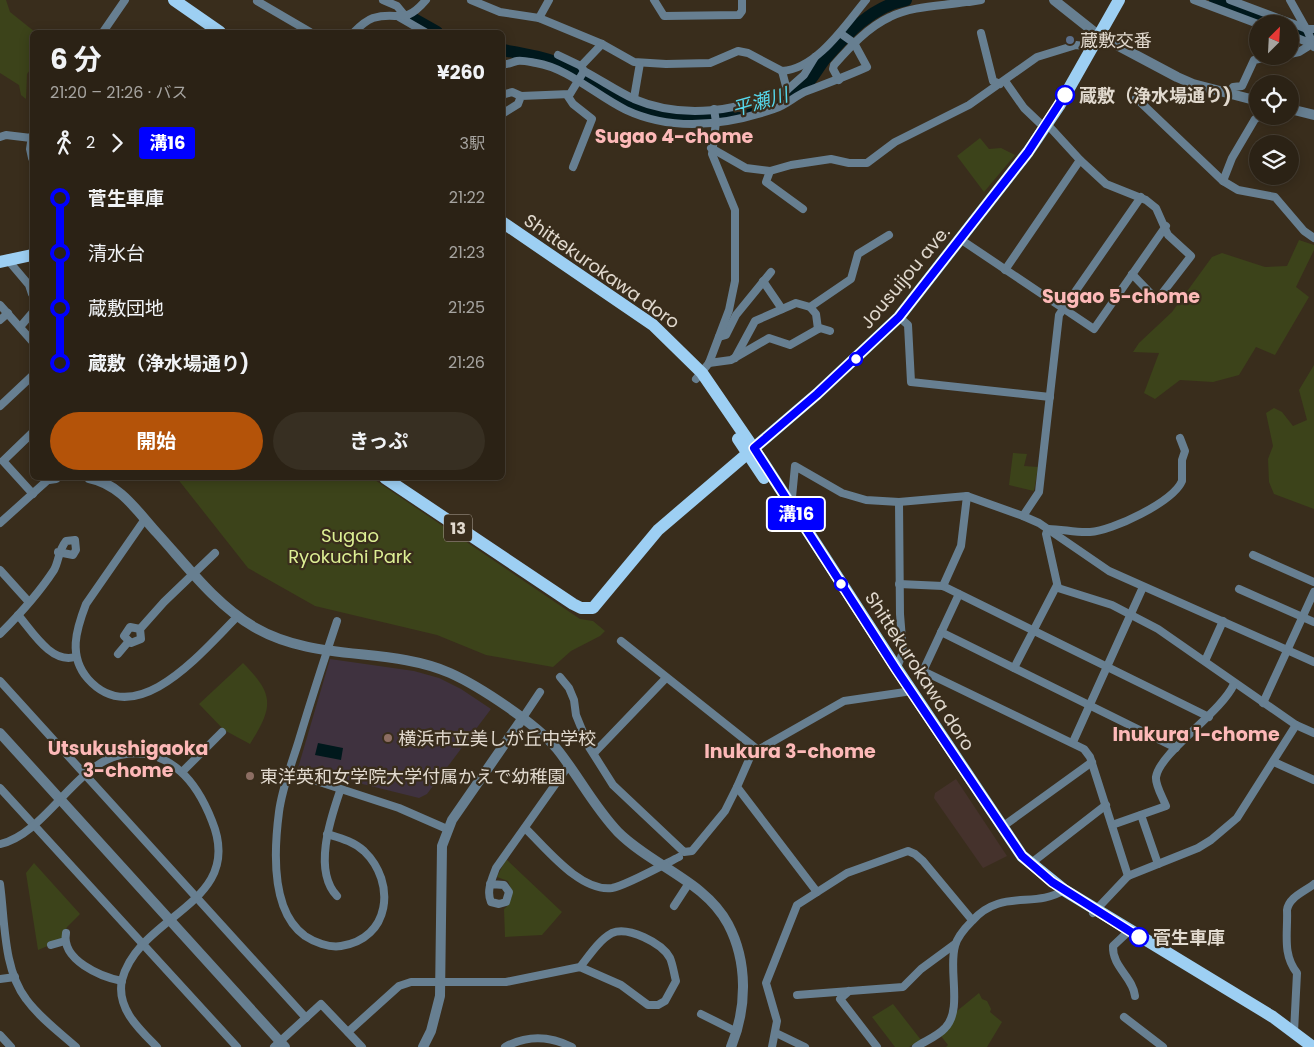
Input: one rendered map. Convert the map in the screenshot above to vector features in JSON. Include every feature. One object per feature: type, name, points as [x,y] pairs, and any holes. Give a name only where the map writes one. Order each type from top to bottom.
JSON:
[{"type":"main road","name":"Jousuijou ave.","points":[[388,480],[532,578],[581,608],[593,608],[640,550],[687,504],[817,394],[899,317],[960,239],[979,209],[1046,126],[1119,0]]},
{"type":"main road","points":[[177,1],[217,30]]},
{"type":"main road","name":"Shittekurokawa doro","points":[[505,224],[653,325],[702,371],[750,450],[895,672],[1002,827],[1030,864],[1061,892]]},
{"type":"main road","name":"Shittekurokawa doro","points":[[505,234],[632,319],[702,371]]},
{"type":"main road","points":[[4,260],[30,255]]},
{"type":"main road","name":"Shittekurokawa doro","points":[[750,450],[789,503],[895,672]]},
{"type":"main road","name":"Shittekurokawa doro","points":[[910,692],[1008,846],[1028,870],[1269,1022],[1304,1047]]},
{"type":"main road","name":"Shittekurokawa doro","points":[[1128,933],[1294,1032],[1313,1047]]},
{"type":"street","points":[[104,30],[125,0]]},
{"type":"street","points":[[382,0],[397,6],[402,17],[422,30]]},
{"type":"street","points":[[356,30],[367,20],[375,17],[402,17],[415,13],[426,0]]},
{"type":"street","points":[[470,0],[482,3],[500,12],[539,18],[602,44],[623,57],[640,63],[710,63],[738,51],[748,53],[782,71],[787,90]]},
{"type":"street","points":[[539,18],[549,0]]},
{"type":"street","points":[[654,0],[664,16],[738,15],[742,11],[742,0]]},
{"type":"street","points":[[505,63],[518,60],[581,74],[634,98],[684,112],[714,110],[766,100],[787,90],[804,75],[815,57],[842,33],[866,0]]},
{"type":"street","points":[[839,80],[833,69],[834,65],[852,41],[881,21],[906,11],[982,0]]},
{"type":"street","points":[[1054,0],[1098,35],[1177,77],[1193,84],[1249,99]]},
{"type":"street","points":[[1194,0],[1211,3],[1249,20]]},
{"type":"street","points":[[1230,0],[1310,30]]},
{"type":"street","points":[[1290,0],[1310,30],[1313,44]]},
{"type":"street","points":[[257,1],[307,30]]},
{"type":"street","points":[[558,55],[627,110],[652,120],[675,124],[716,121],[774,109],[805,92],[839,80],[867,67],[852,41],[842,33]]},
{"type":"street","points":[[981,33],[987,52],[992,82],[1003,83],[1024,108],[1046,126],[1106,184],[1141,197],[1156,208],[1166,226],[1168,235],[1191,256],[1157,300],[1132,274]]},
{"type":"street","points":[[1299,39],[1313,44]]},
{"type":"street","points":[[505,94],[512,92],[521,96],[570,94],[581,74],[602,44]]},
{"type":"street","points":[[1299,52],[1313,44]]},
{"type":"street","points":[[711,148],[746,168],[770,172],[791,165],[831,159],[849,164],[868,163],[895,142],[942,120],[1003,83],[1037,57],[1076,46],[1091,48]]},
{"type":"street","points":[[782,71],[815,57]]},
{"type":"street","points":[[634,98],[640,63]]},
{"type":"street","points":[[1228,94],[1233,87],[1242,86],[1252,65]]},
{"type":"street","points":[[567,95],[573,104],[592,119],[573,167]]},
{"type":"street","points":[[505,112],[518,104],[521,96]]},
{"type":"street","points":[[1136,98],[1223,181],[1238,190],[1274,197],[1304,231],[1314,238]]},
{"type":"street","points":[[702,371],[719,337],[733,297],[735,210],[711,148],[716,121],[714,110]]},
{"type":"street","points":[[1299,111],[1314,115]]},
{"type":"street","points":[[1223,181],[1232,158],[1251,125]]},
{"type":"street","points":[[0,138],[6,135],[30,137]]},
{"type":"street","points":[[1005,270],[1080,160]]},
{"type":"street","points":[[770,172],[766,182],[803,208]]},
{"type":"street","points":[[1023,516],[1039,492],[1059,315],[1141,197]]},
{"type":"street","points":[[960,239],[1094,329],[1166,226]]},
{"type":"street","points":[[810,307],[851,279],[858,254],[889,235]]},
{"type":"street","points":[[4,260],[30,288]]},
{"type":"street","points":[[719,337],[726,335],[736,315],[771,272]]},
{"type":"street","points":[[763,281],[782,309]]},
{"type":"street","points":[[735,358],[755,320],[796,303],[810,307],[816,314],[818,329]]},
{"type":"street","points":[[0,304],[30,339]]},
{"type":"street","points":[[0,320],[8,313]]},
{"type":"street","points":[[20,327],[30,315]]},
{"type":"street","points":[[899,317],[908,325],[911,382],[1050,397]]},
{"type":"street","points":[[702,371],[735,358],[770,338],[790,345],[818,329],[826,328],[830,332]]},
{"type":"street","points":[[0,406],[30,379]]},
{"type":"street","points":[[30,435],[3,461],[33,494]]},
{"type":"street","points":[[1048,529],[1091,532],[1141,515],[1164,502],[1182,481],[1182,460],[1185,451],[1180,438]]},
{"type":"street","points":[[789,503],[792,497],[795,466],[842,494],[866,500],[898,502],[967,496],[1023,516],[1048,529],[1109,570],[1143,587],[1314,662]]},
{"type":"street","points":[[0,524],[49,480]]},
{"type":"street","points":[[100,480],[114,488],[214,595],[238,616],[276,637],[327,652],[406,662],[446,672],[486,693],[522,719],[555,747],[602,813],[619,832],[661,866],[689,883],[707,897],[719,910],[734,937],[743,986],[743,1006],[737,1032],[731,1047]]},
{"type":"street","points":[[943,586],[961,546],[967,496]]},
{"type":"street","points":[[895,672],[903,652],[899,584],[898,502]]},
{"type":"street","points":[[145,519],[86,604],[75,638],[75,657],[80,670],[92,684],[122,696],[134,696],[149,692],[171,679],[238,616]]},
{"type":"street","points":[[1048,529],[1046,534],[1058,588],[1112,606],[1158,629],[1205,661],[1234,684],[1296,725],[1314,733]]},
{"type":"street","points":[[0,634],[55,569],[58,552]]},
{"type":"street","points":[[118,654],[129,641],[136,642],[141,639],[140,629],[164,602],[215,553]]},
{"type":"street","points":[[1253,555],[1314,582]]},
{"type":"street","points":[[0,570],[28,601]]},
{"type":"street","points":[[899,584],[943,586],[1209,717]]},
{"type":"street","points":[[1014,668],[1057,585]]},
{"type":"street","points":[[1073,742],[1143,587]]},
{"type":"street","points":[[1239,588],[1314,622]]},
{"type":"street","points":[[1263,703],[1314,592]]},
{"type":"street","points":[[959,594],[924,671],[1084,749],[1092,762],[1128,876]]},
{"type":"street","points":[[18,615],[52,653],[62,658],[75,657]]},
{"type":"street","points":[[327,834],[351,841],[363,850],[381,872],[386,890],[382,914],[370,931],[356,942],[340,947],[325,945],[304,935],[289,919],[284,908],[278,882],[277,838],[279,811],[289,772],[336,621]]},
{"type":"street","points":[[1205,661],[1223,621]]},
{"type":"street","points":[[941,632],[1176,748]]},
{"type":"street","points":[[622,641],[758,750]]},
{"type":"street","points":[[560,677],[569,688],[579,725],[620,794],[684,852],[689,853],[725,811],[751,755],[844,701],[910,692]]},
{"type":"street","points":[[594,753],[666,678]]},
{"type":"street","points":[[0,681],[306,1018]]},
{"type":"street","points":[[1112,825],[1166,806],[1156,776],[1176,748],[1209,717],[1234,684]]},
{"type":"street","points":[[422,1047],[432,1031],[437,1013],[440,983],[440,858],[448,829],[540,692]]},
{"type":"street","points":[[1094,912],[1128,876],[1198,848],[1223,831],[1237,818],[1296,725]]},
{"type":"street","points":[[182,772],[222,732]]},
{"type":"street","points":[[0,733],[170,920],[280,1045],[322,1004],[362,1047]]},
{"type":"street","points":[[0,844],[13,839],[34,824],[86,775],[104,761],[130,753],[160,757],[182,772],[205,804],[218,836],[220,848],[219,861],[213,878],[144,944],[128,965],[122,981],[124,1007],[137,1026],[157,1047]]},
{"type":"street","points":[[1002,827],[1092,762]]},
{"type":"street","points":[[1274,762],[1314,780]]},
{"type":"street","points":[[490,884],[496,868],[569,765]]},
{"type":"street","points":[[289,772],[340,791],[399,808],[448,829]]},
{"type":"street","points":[[737,787],[818,892]]},
{"type":"street","points":[[0,788],[237,1047]]},
{"type":"street","points":[[337,896],[329,888],[326,868],[327,834],[340,791]]},
{"type":"street","points":[[1030,864],[1106,805]]},
{"type":"street","points":[[1142,815],[1158,864]]},
{"type":"street","points":[[525,828],[578,879],[596,887],[613,888],[679,857]]},
{"type":"street","points":[[772,1047],[777,1020],[766,983],[797,905],[847,874],[908,851],[923,860],[972,920]]},
{"type":"street","points":[[674,906],[689,883]]},
{"type":"street","points":[[0,884],[4,942],[15,977],[26,999],[76,1047]]},
{"type":"street","points":[[1294,1032],[1297,973],[1286,951],[1287,910],[1292,899],[1314,884]]},
{"type":"street","points":[[798,995],[903,987],[922,969],[955,944],[972,920],[983,910],[998,903],[1061,892]]},
{"type":"street","points":[[348,1032],[400,986],[411,982],[506,982],[580,967],[621,985],[648,1005],[658,1005],[665,1001],[676,981],[670,958],[661,948],[628,932],[613,932],[601,942],[580,967]]},
{"type":"street","points":[[1128,933],[1113,946],[1113,955],[1135,992],[1135,996]]},
{"type":"street","points":[[51,945],[66,937],[68,949],[76,958],[109,978],[122,981]]},
{"type":"street","points":[[916,1047],[945,1028],[952,1017],[955,944]]},
{"type":"street","points":[[0,979],[15,977]]},
{"type":"street","points":[[849,991],[840,999],[877,1047]]},
{"type":"street","points":[[701,1014],[737,1032]]},
{"type":"street","points":[[1124,1018],[1163,1047]]},
{"type":"street","points":[[776,1033],[805,1047]]},
{"type":"street","points":[[0,1035],[11,1047]]},
{"type":"street","points":[[505,1047],[518,1040],[534,1038],[547,1038],[572,1047]]},
{"type":"shaded area","name":"横浜市立美しが丘中学校","points":[[330,659],[414,671],[439,678],[461,689],[491,709],[427,794],[419,798],[298,768]]},
{"type":"shaded area","points":[[956,779],[1007,856],[983,868],[934,798],[935,793]]},
{"type":"green space","points":[[0,0],[6,0],[10,12],[32,30],[30,30],[30,70],[27,74],[26,99],[21,95],[19,85],[0,73]]},
{"type":"green space","points":[[980,138],[989,149],[1001,148],[1015,155],[984,192],[957,156]]},
{"type":"green space","points":[[1299,240],[1314,245],[1314,250],[1296,287],[1309,297],[1275,355],[1256,347],[1239,375],[1213,382],[1180,380],[1155,399],[1144,393],[1159,353],[1133,352],[1139,343],[1172,312],[1212,257],[1222,253],[1265,267],[1287,266]]},
{"type":"green space","points":[[1314,365],[1314,509],[1274,494],[1269,482],[1268,459],[1273,446],[1266,413],[1274,408],[1282,412],[1293,426],[1307,420],[1299,390]]},
{"type":"green space","points":[[1013,453],[1027,454],[1024,466],[1038,467],[1034,491],[1009,485]]},
{"type":"green space","name":"Sugao Ryokuchi Park","points":[[179,480],[375,480],[580,619],[593,621],[605,631],[600,636],[571,651],[553,667],[486,655],[437,635],[315,606],[248,568]]},
{"type":"green space","points":[[243,663],[261,684],[267,702],[263,720],[250,744],[224,730],[199,704]]},
{"type":"green space","points":[[506,859],[562,912],[542,935],[505,937],[504,909],[510,903],[512,893],[508,881],[497,877]]},
{"type":"green space","points":[[34,863],[80,914],[67,927],[62,940],[38,950],[26,873]]},
{"type":"green space","points":[[979,993],[982,999],[987,1001],[991,1009],[990,1012],[1002,1022],[987,1047],[946,1047],[948,1045],[941,1036],[952,1024],[957,1011]]},
{"type":"green space","points":[[893,1004],[921,1040],[909,1047],[895,1047],[872,1017]]},
{"type":"water","points":[[318,743],[343,748],[341,760],[315,755]]},
{"type":"waterway","name":"平瀬川","points":[[505,50],[538,57],[563,65],[630,102],[654,112],[687,117],[706,116],[768,104],[796,93],[809,82],[825,59],[861,22],[882,8],[906,0]]},
{"type":"waterway","name":"平瀬川","points":[[1215,0],[1254,15]]},
{"type":"waterway","name":"平瀬川","points":[[414,19],[433,30]]},
{"type":"waterway","name":"平瀬川","points":[[1299,32],[1314,37]]},
{"type":"bus line","name":"溝16","points":[[1065,95],[1028,152],[899,317],[817,394],[754,448],[896,669],[1022,856],[1052,882],[1139,937]]},
{"type":"place","name":"蔵敷交番","points":[[1070,40]]},
{"type":"place","name":"蔵敷（浄水場通り)","points":[[1065,95]]},
{"type":"place","name":"横浜市立美しが丘中学校","points":[[388,738]]},
{"type":"place","name":"東洋英和女学院大学付属かえで幼稚園","points":[[250,776]]},
{"type":"place","name":"菅生車庫","points":[[1139,937]]},
{"type":"district","name":"Sugao 4-chome","points":[[674,136]]},
{"type":"district","name":"Sugao 5-chome","points":[[1121,296]]},
{"type":"district","name":"Inukura 1-chome","points":[[1196,734]]},
{"type":"district","name":"Inukura 3-chome","points":[[790,751]]},
{"type":"district","name":"Utsukushigaoka 3-chome","points":[[128,759]]}]
